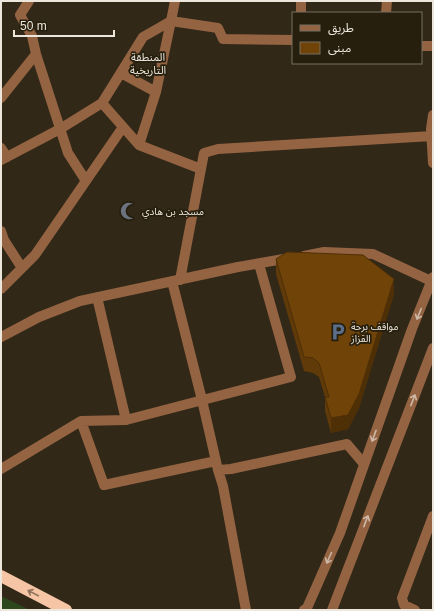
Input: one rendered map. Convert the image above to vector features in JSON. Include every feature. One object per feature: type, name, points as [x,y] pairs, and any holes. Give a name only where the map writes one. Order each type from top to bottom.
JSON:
[{"type":"highway","points":[[1,576],[66,610]]},
{"type":"street","points":[[29,1],[20,15],[32,36],[36,54],[68,153],[86,181]]},
{"type":"street","points":[[139,145],[156,92],[175,1]]},
{"type":"street","points":[[301,1],[301,12]]},
{"type":"street","points":[[386,12],[387,1]]},
{"type":"street","points":[[1,148],[4,158],[60,129],[102,103],[143,37],[171,21],[218,28],[223,39],[292,40]]},
{"type":"street","points":[[422,46],[433,46]]},
{"type":"street","points":[[1,98],[36,54]]},
{"type":"street","points":[[121,73],[156,92]]},
{"type":"street","points":[[102,103],[139,145],[201,169]]},
{"type":"street","points":[[433,115],[433,163]]},
{"type":"street","points":[[1,289],[35,255],[123,127]]},
{"type":"street","points":[[246,610],[224,486],[217,466],[176,280],[204,153],[218,149],[432,136]]},
{"type":"street","points":[[1,231],[4,240],[22,268]]},
{"type":"street","points":[[1,337],[39,318],[80,301],[176,280],[324,252],[373,254],[432,279],[412,329],[340,533],[307,608],[304,610]]},
{"type":"street","points":[[1,469],[80,421],[126,420],[291,377],[259,264]]},
{"type":"street","points":[[97,297],[126,420]]},
{"type":"street","points":[[332,610],[433,348]]},
{"type":"street","points":[[80,421],[104,485],[217,466],[231,469],[347,444],[364,464]]},
{"type":"street","points":[[415,610],[404,605],[402,598],[433,516]]},
{"type":"green space","points":[[1,596],[30,610],[1,610]]},
{"type":"building","name":"مواقف برحة القزاز","points":[[287,252],[363,255],[394,279],[359,394],[348,415],[331,418],[325,397],[329,397],[319,363],[313,358],[304,357],[276,259]]},
{"type":"place","name":"مسجد بن هادي","points":[[129,211]]},
{"type":"place","name":"مواقف برحة القزاز","points":[[338,332]]},
{"type":"district","name":"المنطقة التاريخية","points":[[148,63]]}]
